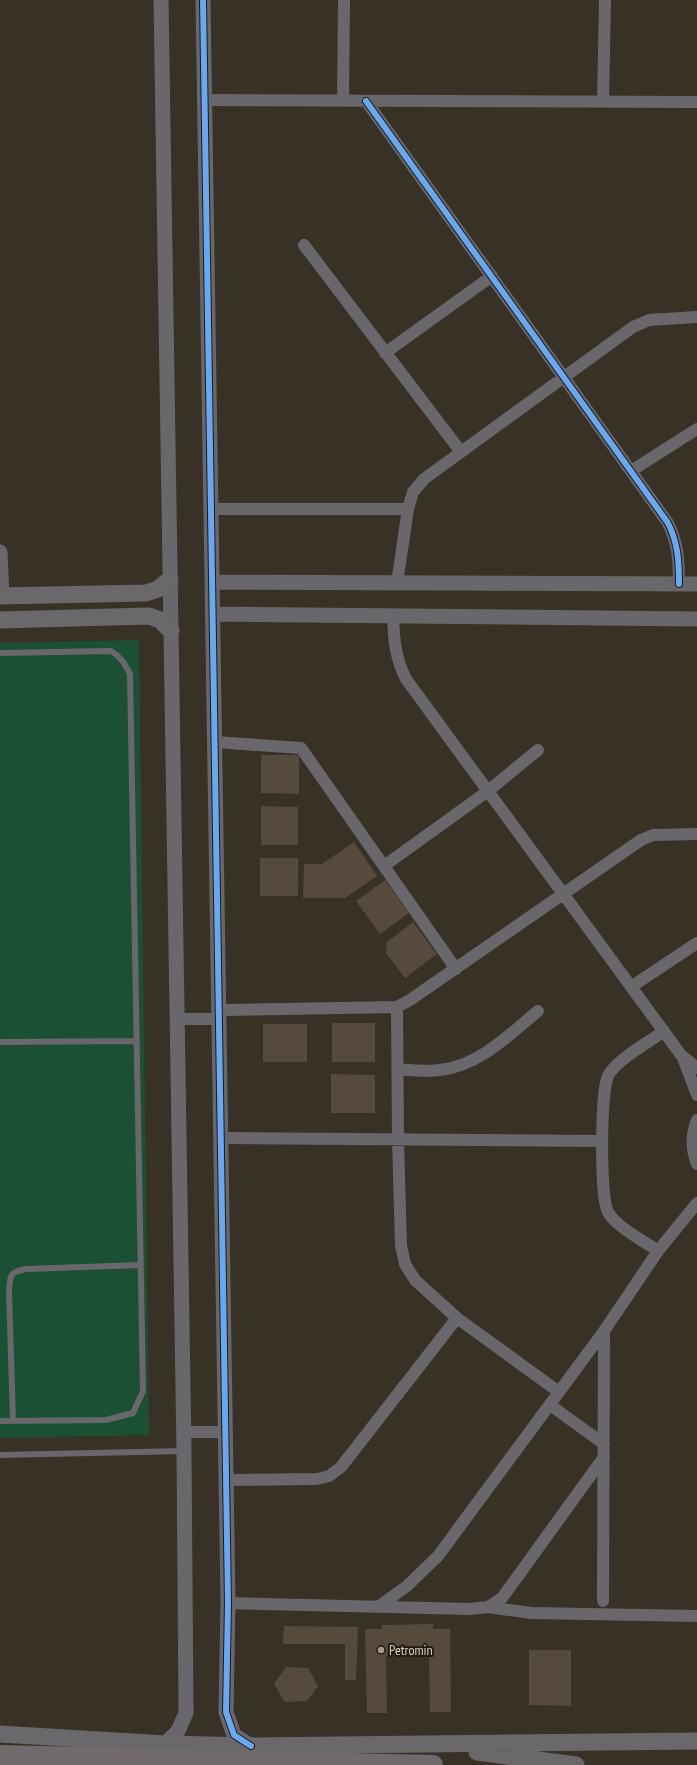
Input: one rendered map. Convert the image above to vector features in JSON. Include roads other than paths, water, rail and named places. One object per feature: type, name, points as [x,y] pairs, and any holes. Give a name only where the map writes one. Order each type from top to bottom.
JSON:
[{"type":"highway","points":[[0,1755],[433,1765]]},
{"type":"main road","points":[[1,596],[146,593],[158,589],[170,579]]},
{"type":"main road","points":[[0,620],[149,616],[160,620],[171,630]]},
{"type":"main road","points":[[0,1734],[165,1744],[251,1746],[697,1741]]},
{"type":"main road","points":[[414,1744],[576,1765]]},
{"type":"street","points":[[161,0],[184,1432],[186,1713],[178,1731],[165,1744]]},
{"type":"street","points":[[203,0],[226,1432],[228,1603],[226,1712],[234,1735],[251,1746]]},
{"type":"street","points":[[343,101],[344,0]]},
{"type":"street","points":[[603,102],[605,0]]},
{"type":"street","points":[[205,100],[697,102]]},
{"type":"street","points":[[366,101],[668,523],[675,537],[679,554],[679,584]]},
{"type":"street","points":[[304,245],[461,452]]},
{"type":"street","points":[[385,353],[492,276]]},
{"type":"street","points":[[397,583],[408,509],[413,492],[424,479],[633,327],[649,320],[697,318]]},
{"type":"street","points":[[631,471],[697,429]]},
{"type":"street","points":[[211,509],[408,509]]},
{"type":"street","points":[[0,552],[1,596]]},
{"type":"street","points":[[212,582],[697,584]]},
{"type":"street","points":[[213,614],[697,619]]},
{"type":"street","points":[[393,616],[396,656],[406,678],[631,987],[682,1055],[697,1068]]},
{"type":"street","points":[[215,742],[301,748],[456,968]]},
{"type":"street","points":[[384,866],[488,790],[538,750]]},
{"type":"street","points":[[177,1019],[219,1015],[397,1007],[410,1000],[641,840],[653,835],[697,834]]},
{"type":"street","points":[[631,987],[697,943]]},
{"type":"street","points":[[397,1007],[398,1140],[402,1245],[405,1264],[415,1280],[457,1318],[560,1392]]},
{"type":"street","points":[[398,1069],[434,1071],[458,1066],[482,1056],[538,1011]]},
{"type":"street","points":[[658,1251],[615,1221],[608,1212],[604,1201],[602,1141],[604,1087],[607,1076],[614,1067],[664,1031]]},
{"type":"street","points":[[682,1055],[697,1095]]},
{"type":"street","points":[[697,1120],[692,1138],[693,1155],[697,1164]]},
{"type":"street","points":[[221,1138],[602,1141]]},
{"type":"street","points":[[378,1607],[408,1586],[438,1556],[604,1331],[658,1251],[697,1203]]},
{"type":"street","points":[[226,1480],[317,1479],[329,1476],[341,1467],[457,1318]]},
{"type":"street","points":[[603,1601],[604,1331]]},
{"type":"street","points":[[550,1405],[604,1444]]},
{"type":"street","points":[[184,1432],[226,1432]]},
{"type":"street","points":[[488,1607],[502,1598],[604,1457]]},
{"type":"street","points":[[228,1603],[469,1609],[488,1607],[531,1613],[697,1616]]},
{"type":"lane","points":[[0,653],[111,651],[119,655],[130,674],[143,1391],[134,1413],[106,1420],[0,1421]]},
{"type":"lane","points":[[0,1042],[136,1041]]},
{"type":"lane","points":[[13,1421],[9,1292],[10,1277],[15,1271],[26,1268],[140,1265]]},
{"type":"lane","points":[[0,1455],[184,1451]]},
{"type":"place","name":"Petromin","points":[[381,1650]]}]
